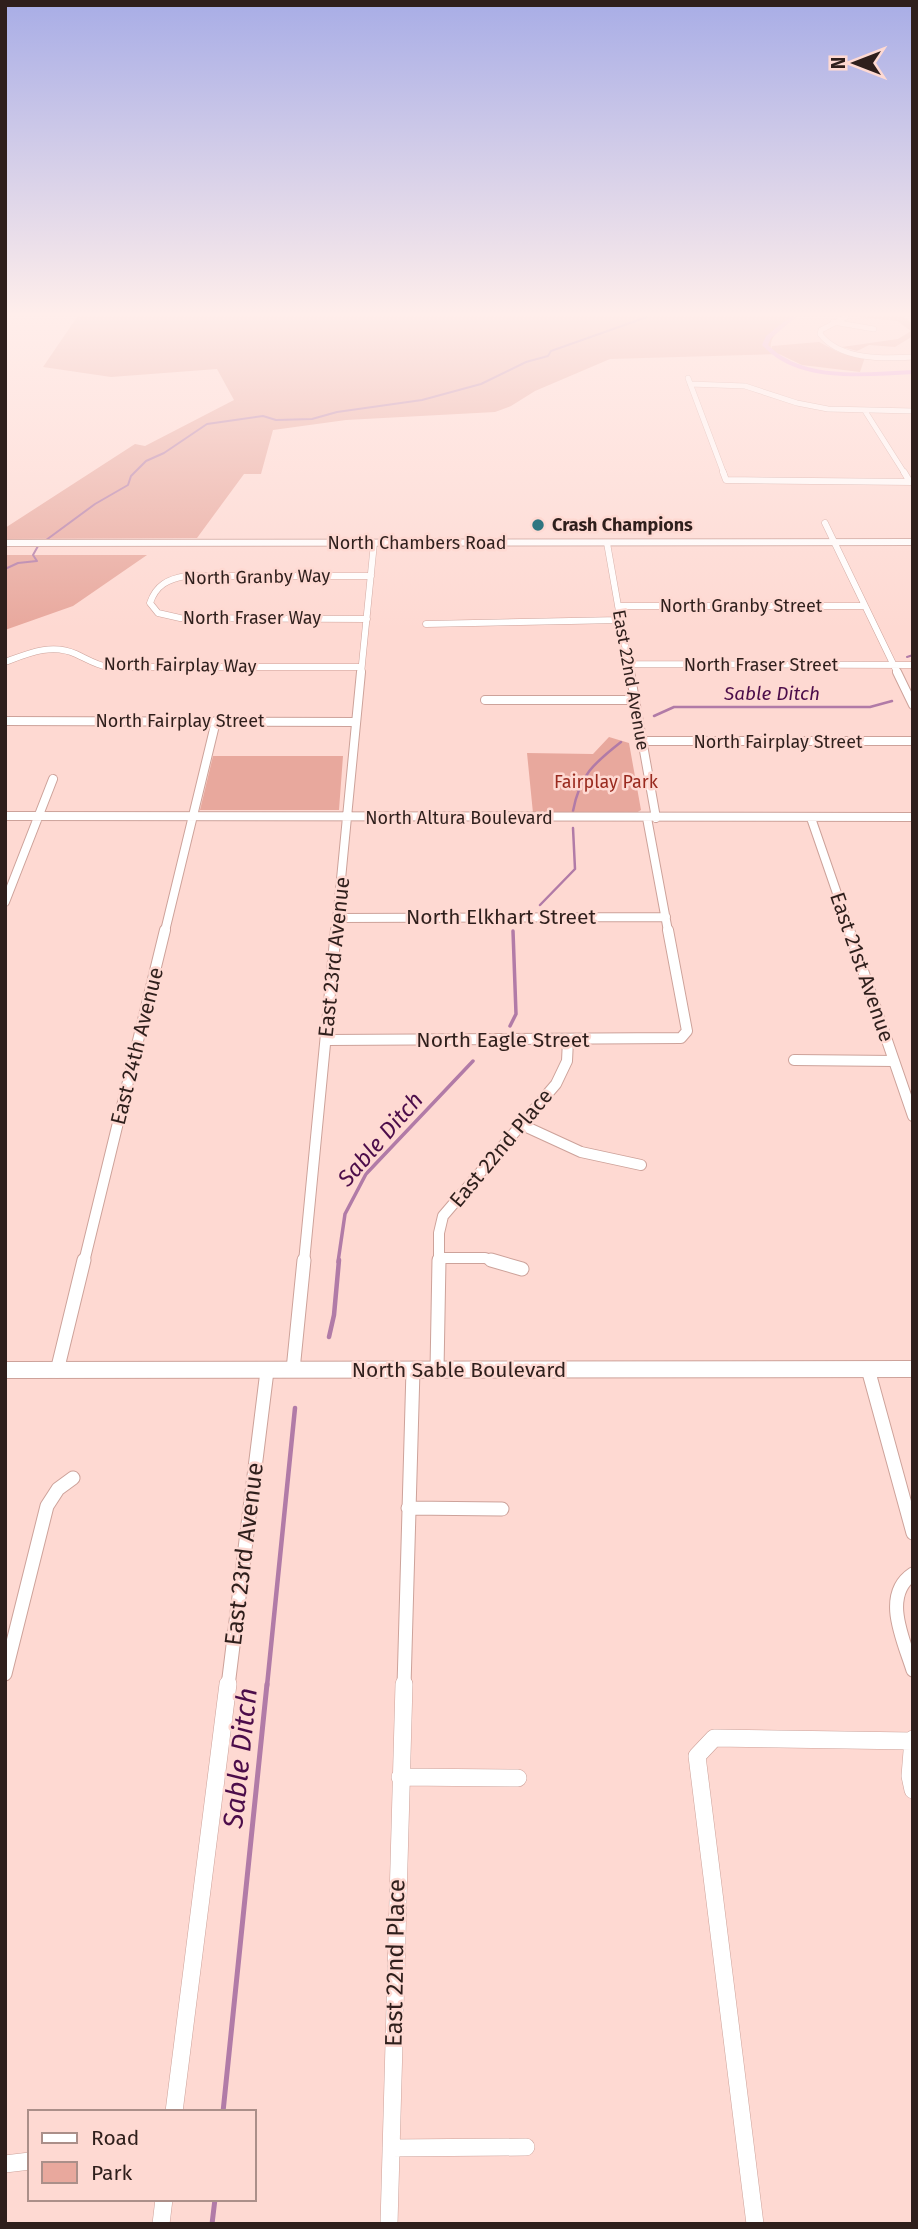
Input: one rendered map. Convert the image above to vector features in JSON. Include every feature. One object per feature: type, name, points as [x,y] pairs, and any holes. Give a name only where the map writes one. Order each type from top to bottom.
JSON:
[{"type":"main road","name":"North Chambers Road","points":[[837,547],[913,542]]},
{"type":"main road","name":"North Chambers Road","points":[[5,543],[373,547]]},
{"type":"main road","name":"North Chambers Road","points":[[5,551],[373,547],[837,547],[913,551]]},
{"type":"main road","name":"North Sable Boulevard","points":[[5,1370],[913,1369]]},
{"type":"street","points":[[704,421],[726,480],[911,482]]},
{"type":"street","points":[[871,421],[911,482]]},
{"type":"street","points":[[825,523],[913,705]]},
{"type":"street","name":"East 23rd Avenue","points":[[293,1370],[373,547]]},
{"type":"street","name":"East 22nd Avenue","points":[[607,547],[642,741],[666,917],[687,1031],[681,1038]]},
{"type":"street","name":"North Granby Way","points":[[152,596],[161,584],[186,576],[371,576]]},
{"type":"street","name":"North Fraser Way","points":[[152,596],[150,603],[153,609],[174,618],[367,619]]},
{"type":"street","name":"North Granby Street","points":[[618,606],[865,606]]},
{"type":"street","points":[[426,624],[620,620]]},
{"type":"street","name":"North Fairplay Way","points":[[5,662],[53,646],[108,667],[361,667]]},
{"type":"street","name":"North Fraser Street","points":[[628,664],[913,665]]},
{"type":"street","points":[[485,700],[634,700]]},
{"type":"street","name":"North Fairplay Street","points":[[5,721],[356,722]]},
{"type":"street","name":"East 24th Avenue","points":[[57,1371],[216,721]]},
{"type":"street","name":"North Fairplay Street","points":[[642,741],[913,741]]},
{"type":"street","points":[[5,902],[53,779]]},
{"type":"street","name":"North Altura Boulevard","points":[[5,816],[913,817]]},
{"type":"street","name":"East 21st Avenue","points":[[811,818],[913,1116]]},
{"type":"street","name":"North Elkhart Street","points":[[337,918],[666,917]]},
{"type":"street","name":"North Eagle Street","points":[[326,1040],[681,1038]]},
{"type":"street","name":"East 22nd Place","points":[[437,1370],[439,1233],[443,1216],[563,1072],[568,1040]]},
{"type":"street","points":[[794,1060],[894,1061]]},
{"type":"street","points":[[520,1124],[581,1152],[641,1165]]},
{"type":"street","points":[[439,1258],[485,1258],[522,1269]]},
{"type":"street","points":[[868,1369],[913,1533]]},
{"type":"street","name":"East 22nd Place","points":[[389,2224],[413,1370]]},
{"type":"street","name":"East 23rd Avenue","points":[[174,2110],[267,1371]]},
{"type":"street","points":[[5,1674],[47,1506],[58,1489],[73,1478]]},
{"type":"street","points":[[408,1508],[502,1509]]},
{"type":"street","points":[[913,1574],[904,1580],[897,1591],[896,1603],[913,1670]]},
{"type":"street","points":[[755,2224],[697,1756],[714,1738],[912,1740],[910,1776],[913,1790]]},
{"type":"street","points":[[400,1777],[518,1778]]},
{"type":"street","points":[[391,2148],[526,2147]]},
{"type":"street","points":[[5,2164],[28,2161]]},
{"type":"street","points":[[160,2224],[163,2201]]},
{"type":"green space","points":[[193,421],[339,421],[273,430],[261,474],[244,474],[197,538],[5,539],[5,528],[135,444],[145,446]]},
{"type":"green space","points":[[5,555],[147,555],[73,606],[5,630]]},
{"type":"green space","name":"Fairplay Park","points":[[609,737],[629,743],[641,810],[636,813],[533,813],[527,753],[593,754]]},
{"type":"green space","points":[[213,756],[343,756],[339,810],[200,810]]},
{"type":"waterway","points":[[5,569],[18,563],[37,561],[33,555],[38,546],[95,504],[128,485],[131,476],[146,461],[164,453],[207,424],[228,421]]},
{"type":"waterway","name":"Sable Ditch","points":[[907,657],[913,655]]},
{"type":"waterway","name":"Sable Ditch","points":[[654,716],[674,707],[870,707],[892,701]]},
{"type":"waterway","name":"Sable Ditch","points":[[573,811],[589,771],[621,742]]},
{"type":"waterway","name":"Sable Ditch","points":[[540,905],[575,869],[573,828]]},
{"type":"waterway","name":"Sable Ditch","points":[[510,1026],[516,1014],[513,931]]},
{"type":"waterway","name":"Sable Ditch","points":[[338,1262],[345,1214],[366,1174],[473,1061]]},
{"type":"waterway","name":"Sable Ditch","points":[[329,1337],[334,1315],[339,1260]]},
{"type":"waterway","name":"Sable Ditch","points":[[267,1686],[295,1408]]},
{"type":"waterway","name":"Sable Ditch","points":[[223,2110],[267,1684]]},
{"type":"waterway","name":"Sable Ditch","points":[[212,2224],[215,2201]]},
{"type":"place","name":"Crash Champions","points":[[538,525]]}]
